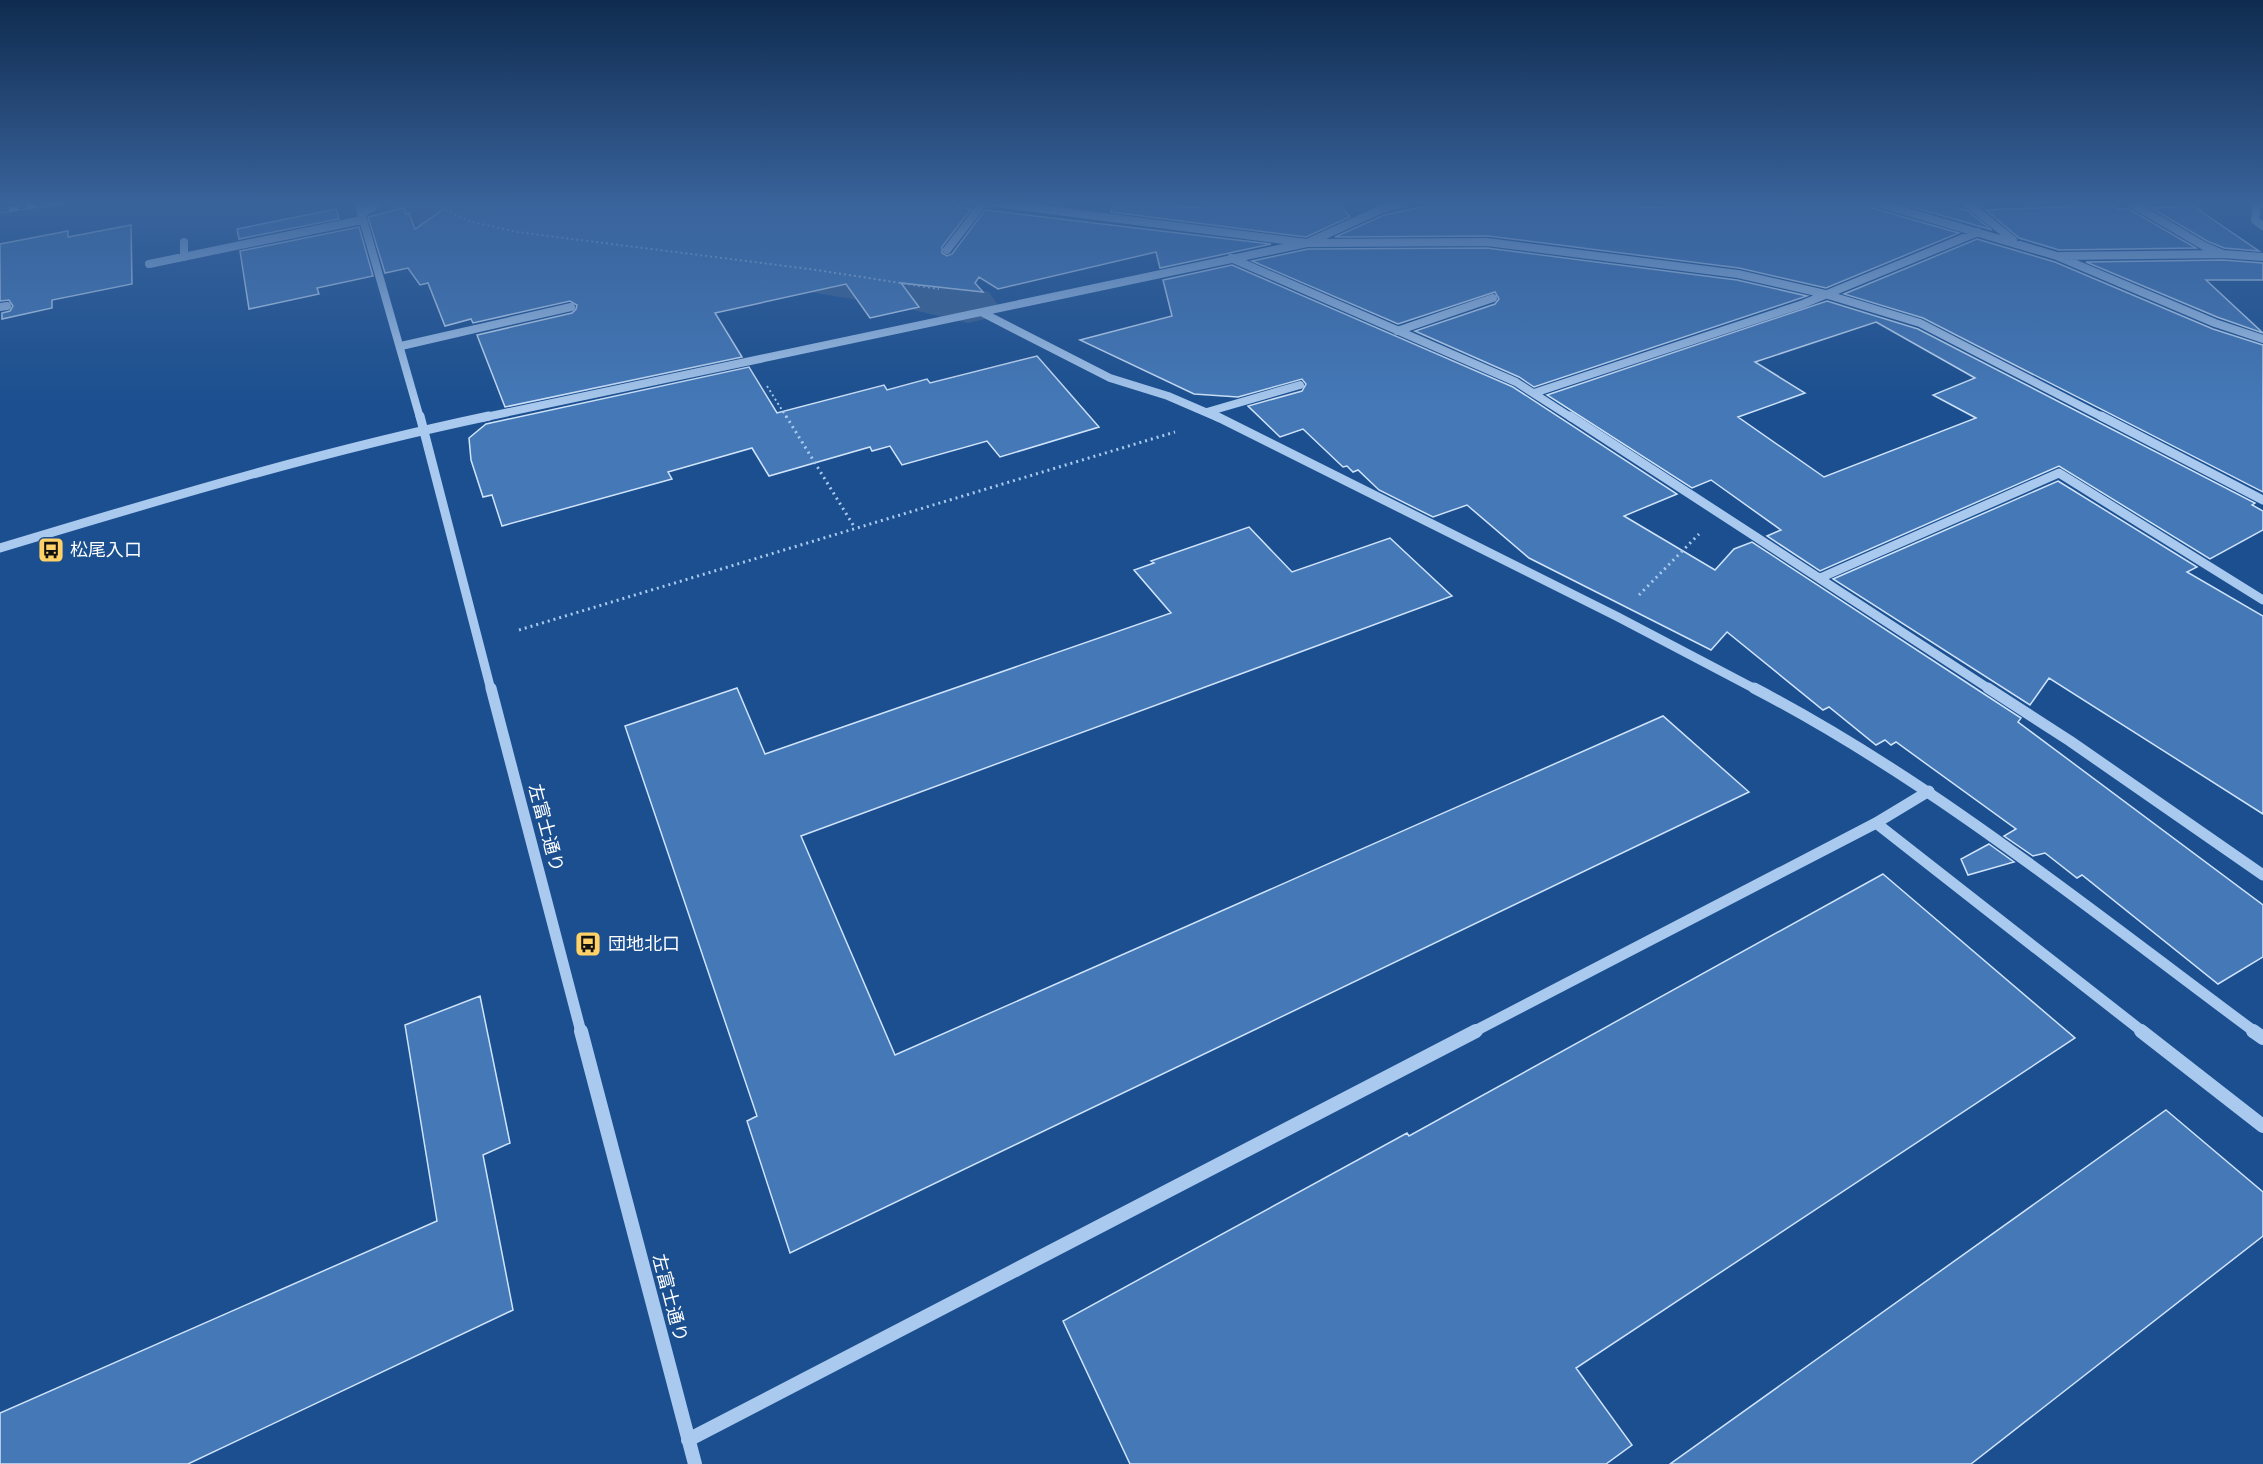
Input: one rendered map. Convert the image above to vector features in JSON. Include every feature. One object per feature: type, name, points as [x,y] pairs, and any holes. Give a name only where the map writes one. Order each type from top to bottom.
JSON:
[{"type":"street","name":"左富士通り","points":[[378,270],[401,346],[695,1464]]},
{"type":"street","points":[[0,548],[214,482],[423,430],[753,362],[1175,270]]},
{"type":"street","points":[[1259,270],[1516,382],[2070,741],[2263,875]]},
{"type":"street","points":[[1709,270],[1738,274],[1825,294],[1920,323],[2263,500]]},
{"type":"street","points":[[1534,393],[1803,304],[1883,270]]},
{"type":"street","points":[[2091,270],[2215,323],[2263,339]]},
{"type":"street","points":[[1397,331],[1493,298]]},
{"type":"street","points":[[401,346],[571,307]]},
{"type":"street","points":[[983,313],[1110,378],[1168,396],[1208,412],[1618,617],[1806,715],[1929,791],[2263,1038]]},
{"type":"street","points":[[1208,412],[1300,385]]},
{"type":"street","points":[[1820,578],[2059,473],[2263,600]]},
{"type":"street","points":[[688,1440],[1876,823],[1929,791]]},
{"type":"street","points":[[1876,823],[2263,1126]]},
{"type":"path","points":[[820,270],[946,290]]},
{"type":"path","points":[[753,362],[855,528]]},
{"type":"path","points":[[519,630],[1175,432]]},
{"type":"path","points":[[1618,617],[1719,513]]},
{"type":"building","points":[[0,270],[132,270],[132,284],[52,300],[52,308],[2,319],[2,313],[10,311],[13,306],[9,300],[0,301]]},
{"type":"building","points":[[243,270],[371,270],[373,276],[317,288],[319,294],[249,309]]},
{"type":"building","points":[[410,270],[1078,270],[998,289],[979,277],[975,283],[983,292],[901,283],[919,307],[870,318],[846,284],[715,313],[742,357],[505,407],[477,335],[572,313],[577,305],[570,301],[473,323],[471,319],[445,326],[428,283],[420,285]]},
{"type":"building","points":[[1208,270],[1244,270],[1513,387],[1677,494],[1624,516],[1715,570],[1734,549],[1752,542],[2021,718],[2018,722],[2263,905],[2263,957],[2218,984],[2082,875],[2077,878],[2045,853],[2033,856],[2004,836],[2016,829],[1896,742],[1891,745],[1885,740],[1876,745],[1829,707],[1823,710],[1727,632],[1711,650],[1529,558],[1467,505],[1433,517],[1379,490],[1358,470],[1353,472],[1347,466],[1343,467],[1303,429],[1280,437],[1248,406],[1302,391],[1306,384],[1302,379],[1238,397],[1194,394],[1080,340],[1172,316],[1163,280]]},
{"type":"building","points":[[1274,270],[1661,270],[1737,280],[1807,296],[1534,387],[1519,377],[1415,331],[1495,304],[1499,299],[1495,292],[1398,324]]},
{"type":"building","points":[[1749,270],[1869,270],[1826,288]]},
{"type":"building","points":[[1901,270],[2075,270],[2213,329],[2263,345],[2263,492],[1923,318],[1844,294]]},
{"type":"building","points":[[2106,270],[2263,270],[2263,280],[2206,280],[2263,333],[2217,317]]},
{"type":"building","points":[[1827,301],[1918,329],[2255,503],[2252,505],[2263,511],[2263,530],[2210,559],[2059,466],[1820,571],[1767,536],[1781,530],[1711,480],[1692,488],[1547,395]],"holes":[[[1876,322],[1975,378],[1933,395],[1976,418],[1824,477],[1738,417],[1805,393],[1755,362]]]},
{"type":"building","points":[[1037,356],[1099,427],[1000,457],[987,441],[902,465],[890,446],[872,451],[870,447],[769,476],[752,448],[668,472],[672,479],[502,526],[492,495],[483,497],[471,460],[469,438],[486,424],[749,367],[777,413],[884,385],[887,390],[927,379],[930,383]]},
{"type":"building","points":[[2058,481],[2197,567],[2187,572],[2263,616],[2263,814],[2049,678],[2030,705],[1833,579]]},
{"type":"building","points":[[1249,527],[1292,572],[1390,538],[1452,596],[801,836],[895,1055],[1663,716],[1749,792],[790,1253],[747,1121],[757,1116],[625,726],[737,688],[765,754],[1171,613],[1134,570],[1154,563],[1151,561]]},
{"type":"building","points":[[1989,844],[2014,862],[1968,875],[1961,859]]},
{"type":"building","points":[[1883,874],[2075,1038],[1576,1368],[1632,1445],[1606,1464],[1130,1464],[1063,1321],[1407,1133],[1409,1136]]},
{"type":"building","points":[[480,996],[510,1143],[483,1155],[513,1310],[188,1464],[0,1464],[0,1413],[437,1221],[405,1025]]},
{"type":"building","points":[[2166,1110],[2263,1192],[2263,1236],[1971,1464],[1670,1464]]},
{"type":"waterway","points":[[787,273],[856,282],[968,305]]},
{"type":"place","name":"松尾入口","points":[[51,550]]},
{"type":"place","name":"団地北口","points":[[588,944]]}]
